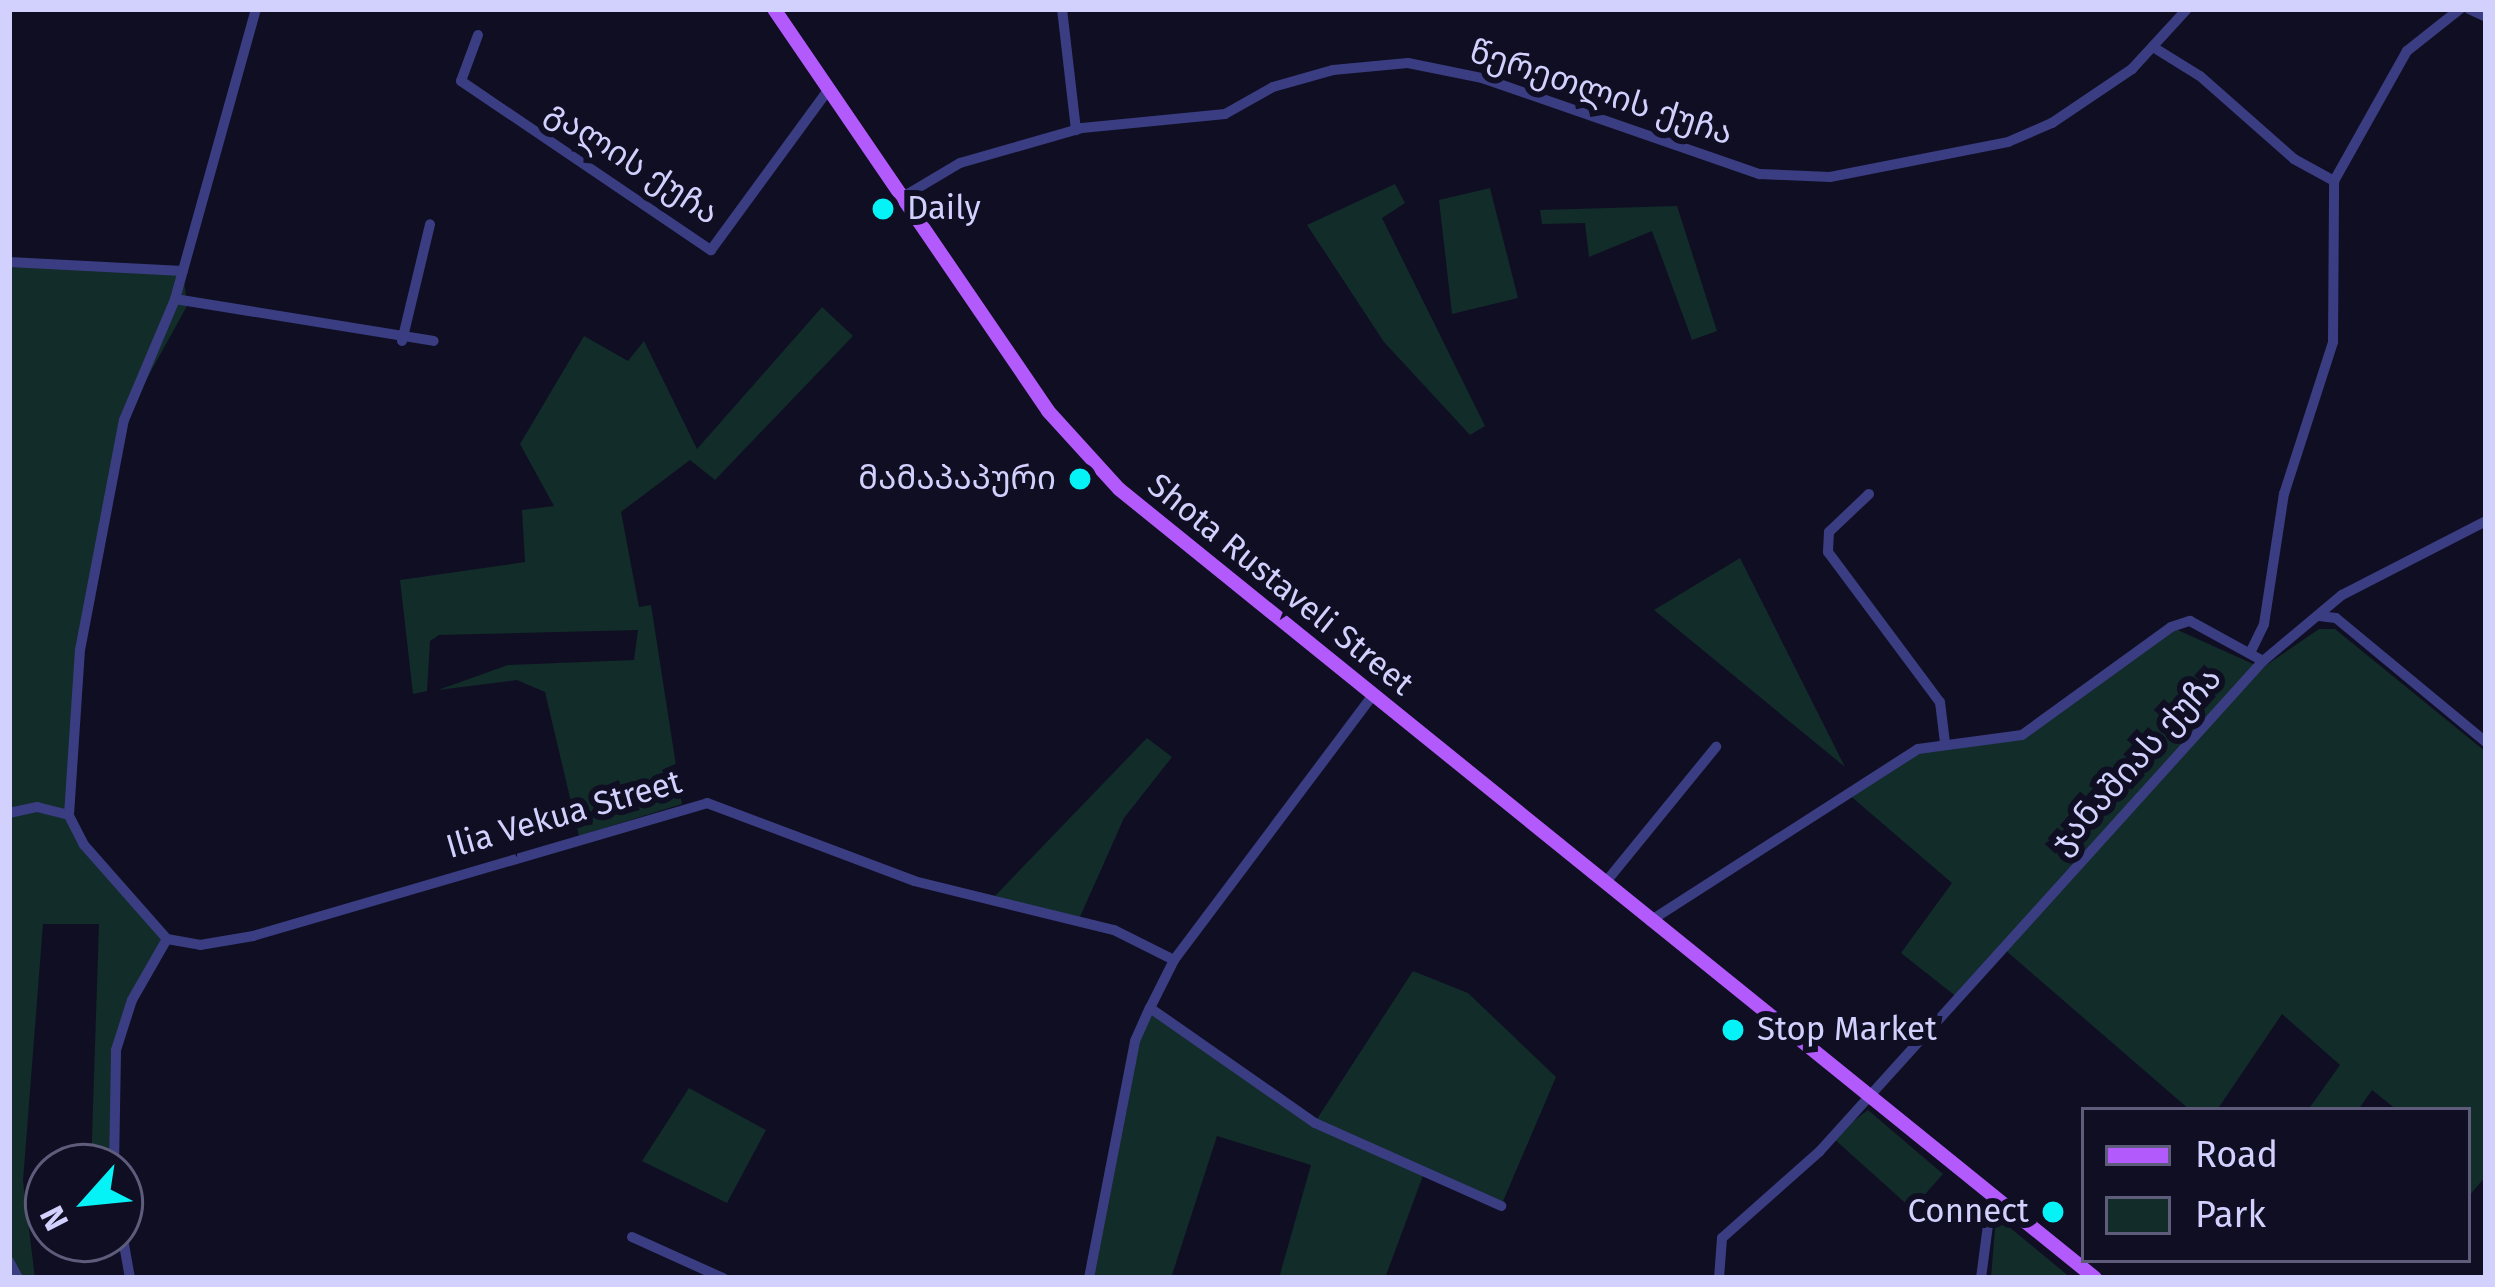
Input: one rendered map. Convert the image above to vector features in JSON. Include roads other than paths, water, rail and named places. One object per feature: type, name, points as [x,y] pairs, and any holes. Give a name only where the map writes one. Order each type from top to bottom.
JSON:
[{"type":"main road","name":"Shota Rustaveli Street","points":[[774,9],[901,198],[1087,457],[1650,921],[2095,1278]]},
{"type":"street","points":[[114,1143],[116,1050],[132,1000],[167,939],[97,861],[69,815],[80,650],[124,420],[184,271],[256,9]]},
{"type":"street","points":[[1062,9],[1076,130]]},
{"type":"street","name":"წერეთლის ქუჩა","points":[[901,198],[960,163],[1076,130],[1225,114],[1274,87],[1333,70],[1408,63],[1482,78],[1760,174],[1830,177],[2008,142],[2101,92],[2187,9]]},
{"type":"street","points":[[2250,653],[2264,624],[2284,494],[2333,342],[2335,181],[2407,52],[2459,9]]},
{"type":"street","points":[[2469,9],[2486,17]]},
{"type":"street","name":"გალის ქუჩა","points":[[478,35],[461,81],[711,250],[828,90]]},
{"type":"street","points":[[2152,47],[2200,76],[2294,159],[2335,181]]},
{"type":"street","points":[[402,341],[430,224]]},
{"type":"street","points":[[9,262],[184,271]]},
{"type":"street","points":[[175,298],[402,341],[434,341]]},
{"type":"street","points":[[1869,494],[1828,532],[1828,552],[1940,702],[1945,741]]},
{"type":"street","name":"ჯანაშიას ქუჩა","points":[[1719,1278],[1722,1238],[1819,1152],[2263,661],[2342,595],[2486,521]]},
{"type":"street","points":[[2319,616],[2336,618],[2486,742]]},
{"type":"street","points":[[1650,921],[1918,749],[1945,741],[2022,735],[2190,621],[2263,661]]},
{"type":"street","points":[[1089,1278],[1135,1041],[1150,1008],[1174,960],[1373,695]]},
{"type":"street","points":[[1605,884],[1716,747]]},
{"type":"street","name":"Ilia Vekua Street","points":[[167,939],[200,945],[254,936],[707,802],[914,881],[1114,930],[1174,960]]},
{"type":"street","points":[[9,813],[37,807],[69,815]]},
{"type":"street","points":[[1150,1008],[1315,1123],[1501,1206]]},
{"type":"street","points":[[1981,1278],[1993,1194]]},
{"type":"street","points":[[632,1238],[723,1278]]},
{"type":"street","points":[[9,1261],[18,1278]]},
{"type":"place","name":"Daily","points":[[883,209]]},
{"type":"place","name":"მამაპაპური","points":[[1080,479]]},
{"type":"place","name":"Stop Market","points":[[1733,1030]]},
{"type":"place","name":"Connect","points":[[2053,1212]]}]
